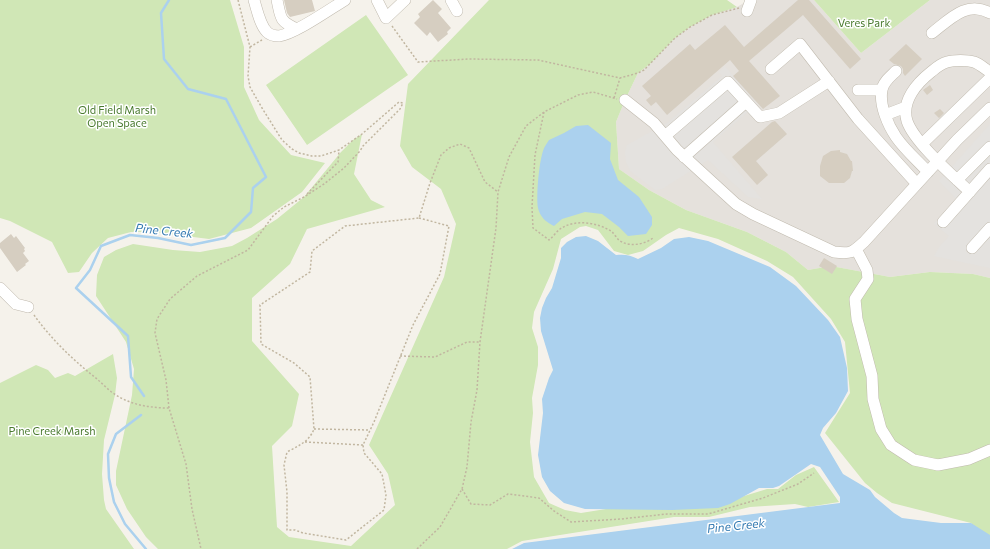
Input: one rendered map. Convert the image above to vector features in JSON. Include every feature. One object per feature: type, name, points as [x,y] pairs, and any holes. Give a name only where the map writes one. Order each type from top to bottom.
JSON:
[{"type":"street","points":[[254,0],[262,24],[266,31],[271,35],[279,36],[297,29],[345,0]]},
{"type":"street","points":[[277,0],[281,20],[297,29]]},
{"type":"street","points":[[377,0],[386,18],[405,0]]},
{"type":"street","points":[[451,0],[457,12]]},
{"type":"street","points":[[932,33],[960,10],[968,6],[981,8],[990,13]]},
{"type":"street","points":[[771,69],[800,44],[858,119],[917,184]]},
{"type":"street","points":[[970,192],[938,161],[914,134],[908,122],[906,107],[908,100],[916,86],[933,70],[944,63],[955,61],[975,62],[990,72]]},
{"type":"street","points":[[896,71],[886,81],[882,90],[882,101],[885,115],[896,137],[928,172]]},
{"type":"street","points":[[922,144],[990,78]]},
{"type":"street","points":[[665,136],[728,82],[760,117],[779,113],[829,81]]},
{"type":"street","points":[[858,90],[882,90]]},
{"type":"street","points":[[619,99],[654,123],[684,157],[736,204],[753,214],[834,252],[848,253],[856,250],[957,140],[990,108]]},
{"type":"street","points":[[684,157],[746,102]]},
{"type":"street","points":[[885,115],[906,107]]},
{"type":"street","points":[[957,180],[990,147]]},
{"type":"street","points":[[943,222],[990,169]]},
{"type":"street","points":[[972,248],[990,228]]},
{"type":"street","points":[[856,250],[867,270],[868,279],[855,299],[857,319],[872,376],[873,399],[881,429],[891,445],[914,460],[938,465],[969,459],[990,450]]},
{"type":"street","points":[[1,290],[16,304],[28,307]]},
{"type":"path","points":[[201,549],[192,509],[186,464],[169,408],[166,380],[155,333],[157,319],[170,300],[197,276],[248,250],[274,216],[284,207],[304,197],[324,184],[344,168],[363,146],[400,109],[402,103],[399,102],[362,134],[339,150],[321,156],[312,156],[295,151],[282,140],[250,87],[248,76],[250,48],[238,0]]},
{"type":"path","points":[[386,18],[418,62],[469,59],[538,60],[620,78],[644,70],[675,38],[690,27],[712,15],[749,5]]},
{"type":"path","points":[[250,48],[271,35]]},
{"type":"path","points":[[417,549],[440,527],[462,489],[467,467],[471,422],[477,390],[480,342],[496,228],[498,192],[509,157],[526,126],[544,112],[578,95],[593,92],[619,99],[620,78]]},
{"type":"path","points":[[544,112],[534,155],[532,208],[533,228],[549,240],[560,229],[576,222],[591,223],[611,232],[621,242],[633,245],[649,241],[654,237]]},
{"type":"path","points":[[419,218],[440,155],[449,148],[460,144],[469,148],[485,182],[498,192]]},
{"type":"path","points":[[304,197],[338,162],[339,150]]},
{"type":"path","points":[[419,218],[449,226],[440,274],[413,325],[363,445],[364,453],[382,474],[386,495],[384,510],[346,540],[287,530],[287,492],[284,465],[287,452],[305,442],[311,436],[314,429],[310,377],[294,363],[261,344],[260,305],[310,272],[312,250],[345,226],[419,218]]},
{"type":"path","points":[[28,307],[43,327],[72,358],[116,395],[152,408],[169,408]]},
{"type":"path","points":[[400,356],[435,357],[466,342],[480,342]]},
{"type":"path","points":[[314,429],[370,430]]},
{"type":"path","points":[[305,442],[363,445]]},
{"type":"path","points":[[462,489],[471,504],[490,505],[508,494],[539,498],[554,511],[571,522],[667,514],[708,514],[763,498],[798,484],[814,473]]},
{"type":"shaded area","points":[[749,0],[814,0],[861,53],[930,0],[990,0],[990,278],[973,274],[930,272],[890,277],[831,266],[808,270],[786,252],[747,232],[686,210],[649,190],[619,169],[616,122],[638,73],[651,63],[675,38],[690,27],[712,15],[737,7]]},
{"type":"shaded area","points":[[725,66],[757,104],[713,142],[762,199],[748,197],[708,160],[662,189],[655,190],[630,171],[626,162],[625,152],[627,145],[667,123],[722,76],[719,72]]},
{"type":"shaded area","points":[[990,124],[990,268],[934,256],[939,247],[949,236],[934,224],[956,199],[939,181]]},
{"type":"green space","name":"Old Field Marsh Open Space","points":[[0,0],[230,0],[244,47],[244,87],[259,120],[291,155],[325,163],[302,192],[251,228],[209,239],[154,232],[131,232],[108,238],[92,253],[79,272],[68,273],[52,242],[10,221],[0,218]]},
{"type":"green space","points":[[489,0],[727,0],[737,7],[712,15],[690,27],[675,38],[651,63],[638,73],[616,122],[619,169],[649,190],[686,210],[747,232],[786,252],[808,270],[831,266],[890,277],[930,272],[973,274],[990,278],[990,549],[971,523],[892,503],[877,493],[865,483],[825,433],[850,393],[845,342],[831,319],[793,277],[767,261],[718,239],[679,228],[643,251],[628,255],[614,251],[598,230],[586,226],[580,227],[561,239],[553,269],[534,312],[532,328],[538,347],[538,365],[532,398],[533,413],[530,442],[534,477],[549,503],[565,510],[581,513],[606,509],[718,504],[767,489],[778,489],[796,475],[814,467],[839,502],[808,507],[795,504],[750,507],[709,517],[674,517],[522,541],[507,549],[158,549],[146,537],[127,509],[116,485],[116,471],[132,395],[134,369],[126,342],[96,296],[97,275],[104,257],[116,250],[133,244],[173,250],[200,252],[232,246],[277,219],[304,197],[341,152],[353,140],[362,134],[354,174],[371,200],[385,207],[307,229],[290,264],[252,298],[252,341],[299,394],[292,426],[272,446],[277,527],[289,537],[351,546],[395,505],[388,474],[369,445],[444,277],[456,224],[441,189],[412,167],[400,146],[408,84]]},
{"type":"green space","name":"Veres Park","points":[[814,0],[930,0],[861,53]]},
{"type":"green space","points":[[366,15],[408,75],[307,145],[266,85]]},
{"type":"green space","name":"Pine Creek Marsh","points":[[113,354],[117,378],[115,395],[104,440],[102,474],[104,500],[106,509],[134,549],[0,549],[0,383],[36,365],[48,370],[55,378],[68,373],[75,376]]},
{"type":"water","points":[[588,125],[611,143],[610,159],[618,180],[639,197],[652,217],[652,225],[646,234],[628,236],[602,214],[585,212],[562,219],[554,226],[546,221],[540,214],[537,203],[538,188],[540,163],[545,147],[549,140],[576,126]]},
{"type":"water","points":[[586,236],[598,241],[616,255],[627,255],[638,259],[661,248],[674,239],[689,237],[708,241],[770,267],[796,286],[828,320],[840,337],[847,368],[848,391],[836,413],[823,428],[820,435],[843,474],[870,490],[875,497],[902,518],[941,523],[971,523],[990,535],[990,549],[512,549],[524,543],[840,503],[840,497],[820,467],[811,464],[779,486],[773,488],[759,488],[730,504],[718,508],[672,510],[585,509],[564,503],[550,491],[542,477],[538,455],[543,413],[542,399],[553,370],[541,331],[540,318],[546,298],[552,288],[561,258],[561,248],[567,242],[576,237]]},
{"type":"building","points":[[284,0],[312,0],[315,11],[290,17],[287,13]]},
{"type":"building","points":[[433,0],[442,9],[438,13],[451,28],[447,32],[448,34],[438,42],[430,32],[427,36],[414,23],[420,17],[418,14]]},
{"type":"building","points":[[798,0],[809,0],[861,59],[850,69],[803,15],[749,61],[780,96],[763,109],[733,76],[739,71],[730,60],[667,115],[656,102],[651,106],[646,100],[651,96],[642,86],[690,44],[695,50],[725,25],[744,47]]},
{"type":"building","points":[[906,44],[922,59],[905,76],[901,66],[894,64],[889,60]]},
{"type":"building","points":[[930,85],[933,90],[927,95],[923,90]]},
{"type":"building","points":[[940,109],[944,113],[939,118],[934,113]]},
{"type":"building","points":[[775,121],[787,134],[756,161],[768,175],[757,185],[732,157]]},
{"type":"building","points":[[840,150],[840,152],[847,154],[852,161],[853,171],[850,178],[844,183],[829,183],[820,176],[820,166],[823,156],[831,151]]},
{"type":"building","points":[[11,234],[14,238],[16,236],[25,248],[23,253],[29,261],[17,272],[0,248],[0,243]]},
{"type":"building","points":[[824,258],[837,266],[832,274],[819,266]]},
{"type":"waterway","name":"Pine Creek","points":[[144,396],[131,377],[128,336],[76,288],[90,270],[101,246],[130,235],[158,238],[191,245],[225,238],[251,212],[253,188],[266,177],[226,99],[188,89],[164,59],[161,13],[169,0]]},
{"type":"waterway","name":"Pine Creek","points":[[141,415],[116,434],[108,454],[109,478],[114,502],[125,524],[146,549]]}]
